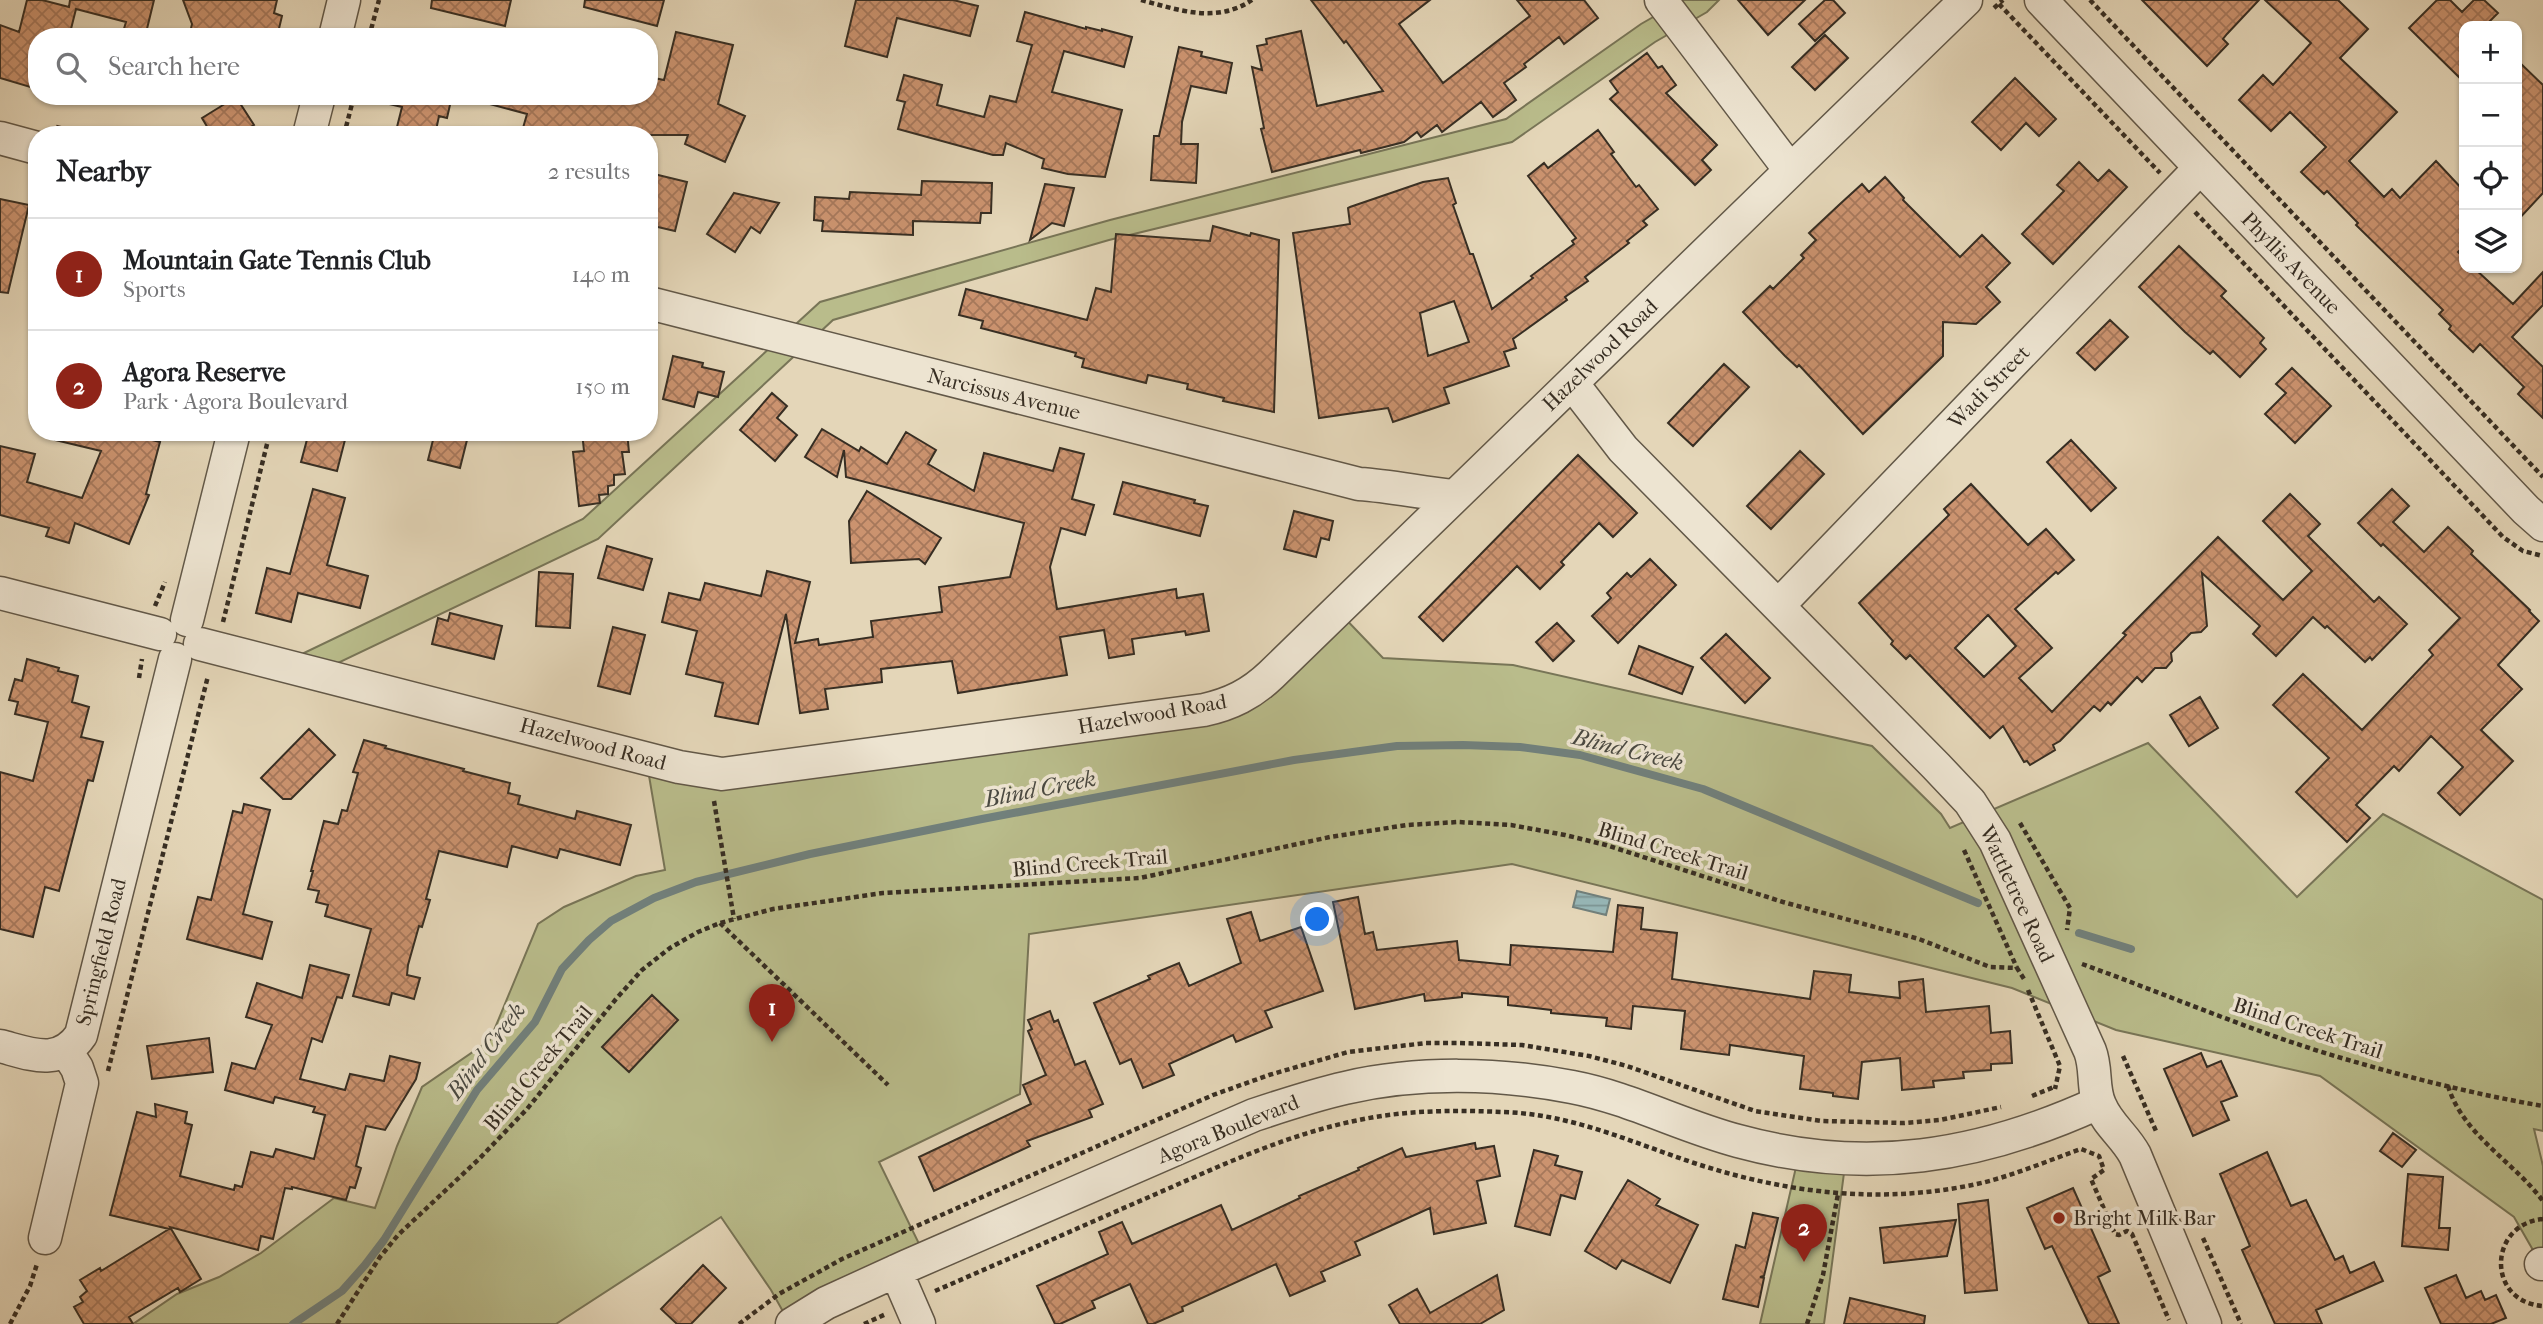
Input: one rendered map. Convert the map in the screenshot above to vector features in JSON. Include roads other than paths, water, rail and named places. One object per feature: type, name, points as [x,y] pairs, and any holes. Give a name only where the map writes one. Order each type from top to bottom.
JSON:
[{"type":"street","points":[[337,28],[344,0]]},
{"type":"street","points":[[1661,0],[1790,170]]},
{"type":"street","name":"Hazelwood Road","points":[[0,593],[679,766],[722,774],[1204,710],[1228,704],[1252,691],[1271,676],[1966,0]]},
{"type":"street","name":"Phyllis Avenue","points":[[2041,0],[2543,525]]},
{"type":"street","points":[[311,126],[317,105]]},
{"type":"street","points":[[0,138],[28,146]]},
{"type":"street","name":"Wadi Street","points":[[1778,606],[2200,168]]},
{"type":"street","name":"Narcissus Avenue","points":[[658,305],[1359,484],[1395,486],[1420,493],[1454,496]]},
{"type":"street","name":"Wattletree Road","points":[[1564,391],[1936,766],[1978,814],[1995,841],[2090,1051],[2098,1102],[2135,1155],[2205,1324]]},
{"type":"street","name":"Springfield Road","points":[[45,1238],[82,1083],[77,1068],[66,1051],[83,1028],[193,642],[232,441]]},
{"type":"street","name":"Narcissus Avenue","points":[[1359,484],[1404,510],[1424,526]]},
{"type":"street","points":[[0,1046],[45,1056],[66,1051]]},
{"type":"street","name":"Agora Boulevard","points":[[792,1324],[827,1303],[896,1271],[1254,1115],[1348,1087],[1393,1080],[1483,1077],[1529,1080],[1610,1096],[1737,1141],[1787,1152],[1846,1158],[1913,1158],[1974,1147],[2029,1132],[2098,1102]]},
{"type":"street","points":[[896,1271],[919,1324]]},
{"type":"water","points":[[1577,891],[1610,899],[1606,915],[1573,907]]},
{"type":"waterway","name":"Blind Creek","points":[[293,1324],[342,1291],[384,1240],[477,1090],[535,1022],[562,969],[611,921],[654,898],[696,882],[810,854],[1294,760],[1397,746],[1463,745],[1520,747],[1580,755],[1703,789],[1978,903]]},
{"type":"waterway","name":"Blind Creek","points":[[2079,933],[2131,949]]},
{"type":"place","name":"Mountain Gate Tennis Club","points":[[772,1042]]},
{"type":"place","name":"Bright Milk Bar","points":[[2059,1218]]},
{"type":"place","name":"Agora Reserve","points":[[1804,1262]]}]
